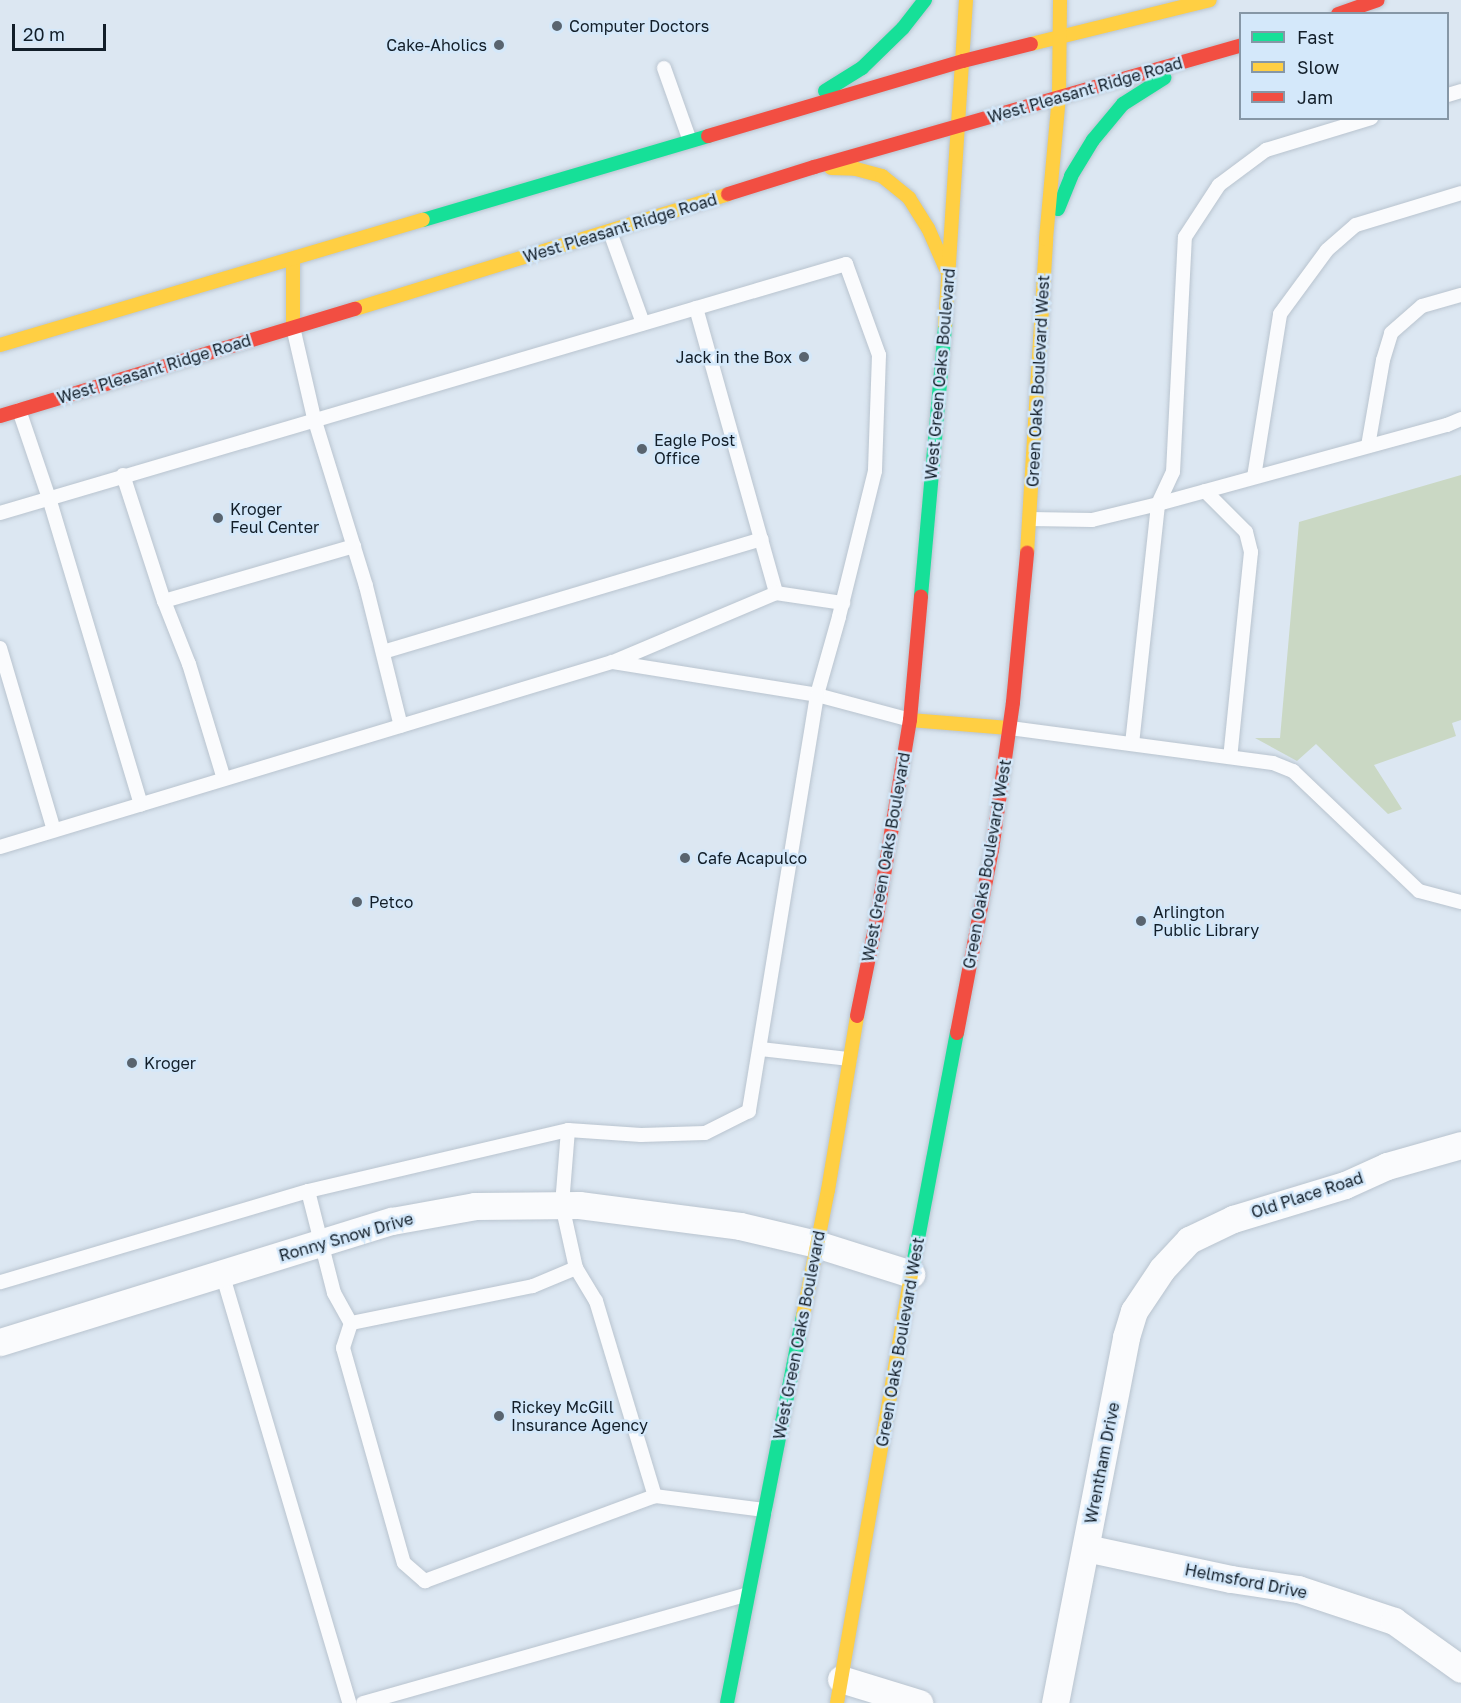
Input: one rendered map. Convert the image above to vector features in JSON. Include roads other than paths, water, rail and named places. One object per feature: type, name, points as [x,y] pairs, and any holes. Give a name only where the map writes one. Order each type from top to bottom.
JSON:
[{"type":"main road","points":[[794,111],[861,68],[903,28],[925,0]]},
{"type":"main road","name":"West Green Oaks Boulevard","points":[[727,1703],[828,1190],[849,1059],[876,923],[910,720],[948,275],[966,0]]},
{"type":"main road","name":"Green Oaks Boulevard West","points":[[839,1691],[911,1274],[992,850],[1010,728],[1030,519],[1046,239],[1059,97],[1060,0]]},
{"type":"main road","points":[[0,345],[963,61],[1210,0]]},
{"type":"main road","points":[[1344,12],[1378,0]]},
{"type":"main road","name":"West Pleasant Ridge Road","points":[[0,416],[610,232],[814,167],[1239,46]]},
{"type":"main road","points":[[1046,239],[1071,176],[1093,140],[1123,104],[1153,84],[1219,53]]},
{"type":"main road","points":[[814,167],[856,169],[882,176],[909,198],[928,228],[948,275]]},
{"type":"main road","points":[[293,258],[293,327]]},
{"type":"main road","points":[[910,720],[1010,728]]},
{"type":"street","name":"Old Place Road","points":[[1189,1240],[1233,1219],[1345,1185],[1387,1166],[1461,1145]]},
{"type":"street","name":"Ronny Snow Drive","points":[[0,1342],[392,1221],[475,1206],[579,1204],[740,1226],[816,1244],[911,1274]]},
{"type":"street","name":"Wrentham Drive","points":[[1055,1703],[1126,1337],[1134,1311],[1162,1269],[1189,1240]]},
{"type":"street","name":"Helmsford Drive","points":[[1086,1548],[1231,1579],[1298,1589],[1394,1621],[1461,1669]]},
{"type":"street","points":[[839,1691],[919,1703]]},
{"type":"lane","points":[[664,68],[690,141]]},
{"type":"lane","points":[[1132,744],[1158,504],[1173,472],[1185,237],[1219,184],[1266,150],[1364,120]]},
{"type":"lane","points":[[1254,477],[1280,314],[1327,250],[1356,225],[1461,193]]},
{"type":"lane","points":[[610,232],[643,323]]},
{"type":"lane","points":[[0,513],[314,418],[846,264],[879,355],[875,471],[843,603],[816,696],[761,1049],[749,1111],[705,1133],[641,1135],[568,1130],[308,1191],[0,1281]]},
{"type":"lane","points":[[1368,446],[1383,360],[1391,333],[1422,306],[1461,295]]},
{"type":"lane","points":[[696,308],[776,593]]},
{"type":"lane","points":[[293,327],[314,418],[354,546],[401,726]]},
{"type":"lane","points":[[19,410],[49,498],[141,804]]},
{"type":"lane","points":[[1030,519],[1092,520],[1447,425],[1461,419]]},
{"type":"lane","points":[[123,475],[164,601],[189,664],[224,779]]},
{"type":"lane","points":[[1205,491],[1246,532],[1251,552],[1230,757]]},
{"type":"lane","points":[[383,652],[762,539]]},
{"type":"lane","points":[[164,601],[354,546]]},
{"type":"lane","points":[[0,847],[612,662],[776,593],[843,603]]},
{"type":"lane","points":[[0,648],[54,830]]},
{"type":"lane","points":[[612,662],[816,696],[910,720]]},
{"type":"lane","points":[[1010,728],[1273,763],[1293,771],[1419,891],[1461,902]]},
{"type":"lane","points":[[761,1049],[849,1059]]},
{"type":"lane","points":[[568,1130],[562,1205],[576,1268],[596,1301],[655,1496]]},
{"type":"lane","points":[[308,1191],[334,1293],[351,1324],[344,1348],[404,1563],[425,1581],[655,1496],[765,1510]]},
{"type":"lane","points":[[351,1324],[532,1286],[576,1268]]},
{"type":"lane","points":[[222,1273],[348,1703]]},
{"type":"lane","points":[[363,1703],[748,1594]]},
{"type":"place","name":"Computer Doctors","points":[[557,26]]},
{"type":"place","name":"Cake-Aholics","points":[[499,45]]},
{"type":"place","name":"Jack in the Box","points":[[804,357]]},
{"type":"place","name":"Eagle Post Office","points":[[642,449]]},
{"type":"place","name":"Kroger Feul Center","points":[[218,518]]},
{"type":"place","name":"Cafe Acapulco","points":[[685,858]]},
{"type":"place","name":"Petco","points":[[357,902]]},
{"type":"place","name":"Arlington Public Library","points":[[1141,921]]},
{"type":"place","name":"Kroger","points":[[132,1063]]},
{"type":"place","name":"Rickey McGill Insurance Agency","points":[[499,1416]]}]
